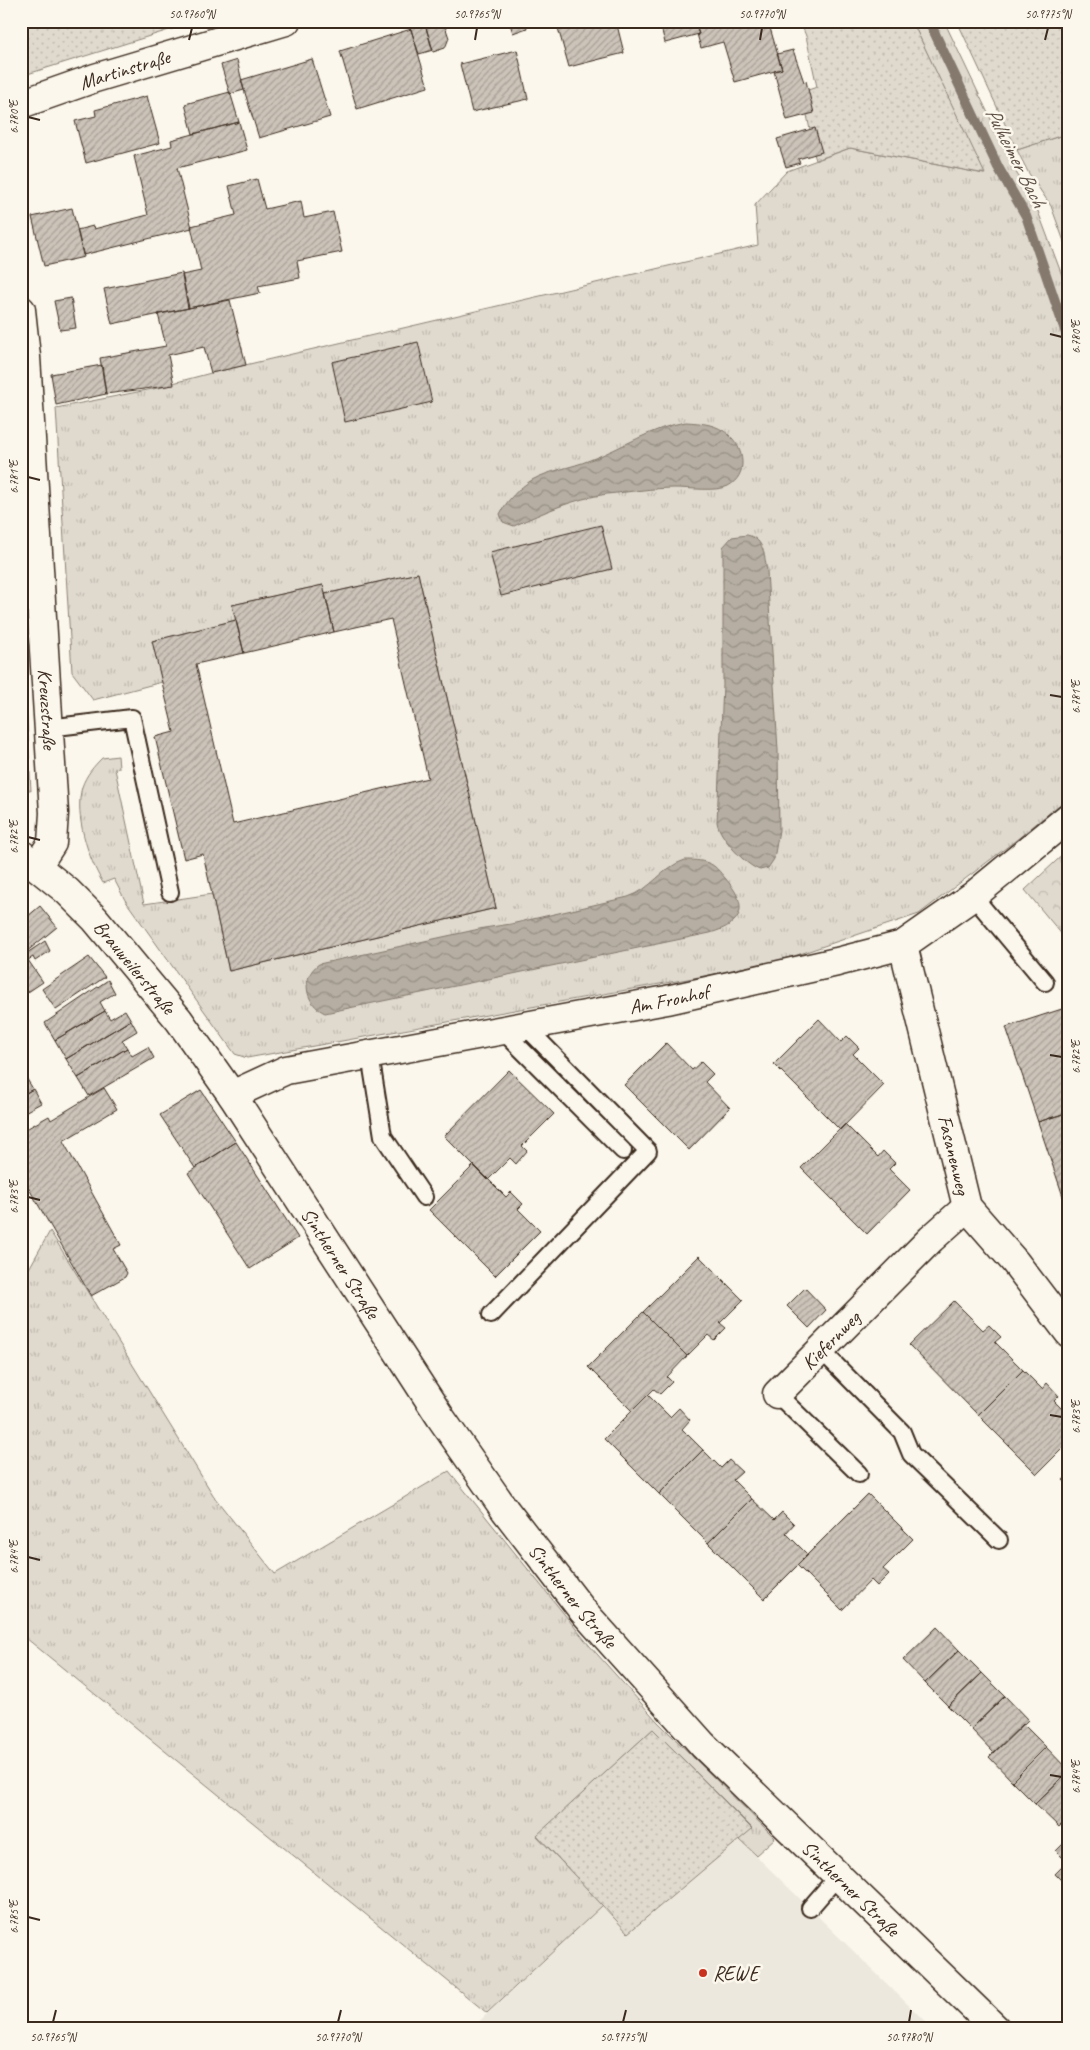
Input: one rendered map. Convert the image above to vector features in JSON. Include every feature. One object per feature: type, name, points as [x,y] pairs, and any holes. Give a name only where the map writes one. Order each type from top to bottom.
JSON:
[{"type":"street","name":"Martinstraße","points":[[21,104],[95,78],[286,21]]},
{"type":"street","name":"Kreuzstraße","points":[[21,310],[26,357],[54,812],[52,843],[29,860]]},
{"type":"street","name":"Am Fronhof","points":[[232,1095],[286,1070],[667,1000],[838,962],[903,945],[974,896],[1069,817]]},
{"type":"street","name":"Brauweilerstraße","points":[[29,860],[96,919],[124,951],[179,1020],[232,1095]]},
{"type":"street","name":"Fasanenweg","points":[[903,945],[967,1207],[1015,1262],[1069,1333]]},
{"type":"street","name":"Sintherner Straße","points":[[232,1095],[441,1418],[549,1570],[704,1745],[837,1878],[996,2029]]},
{"type":"street","name":"Kiefernweg","points":[[776,1394],[931,1239],[967,1207]]},
{"type":"lane","points":[[48,728],[132,718],[170,892]]},
{"type":"lane","points":[[974,896],[1045,982]]},
{"type":"lane","points":[[514,1029],[623,1151]]},
{"type":"lane","points":[[491,1314],[648,1151],[514,1029]]},
{"type":"lane","points":[[370,1055],[383,1136],[424,1196]]},
{"type":"lane","points":[[821,1350],[902,1432],[911,1454],[999,1540]]},
{"type":"lane","name":"Kiefernweg","points":[[776,1394],[859,1474]]},
{"type":"lane","points":[[810,1908],[837,1878]]},
{"type":"shaded area","name":"REWE","points":[[739,1839],[933,2029],[471,2029],[603,1905],[628,1933]]},
{"type":"green space","points":[[21,21],[198,21],[21,76]]},
{"type":"green space","points":[[800,21],[912,21],[985,174],[850,148],[816,160],[814,154],[821,151],[815,128],[810,130],[807,115],[808,90],[817,87],[806,36]]},
{"type":"green space","points":[[912,21],[944,21],[1017,174],[1033,198],[1069,294],[1069,797],[919,914],[794,956],[749,968],[247,1058],[235,1054],[125,900],[114,879],[103,883],[97,873],[81,823],[80,798],[82,787],[90,771],[102,758],[118,756],[119,768],[115,769],[144,904],[212,894],[229,971],[496,908],[418,573],[325,594],[323,585],[233,605],[236,620],[153,641],[162,682],[93,700],[72,672],[56,408],[173,385],[173,383],[211,373],[758,245],[755,205],[787,171],[850,148],[984,174]]},
{"type":"green space","points":[[957,21],[1069,21],[1069,133],[1017,150]]},
{"type":"green space","points":[[1069,133],[1069,255],[1051,206],[1028,172],[1017,150]]},
{"type":"green space","points":[[21,616],[31,791],[21,785]]},
{"type":"green space","points":[[1069,849],[1069,943],[1025,890]]},
{"type":"green space","points":[[50,1231],[215,1498],[275,1574],[449,1471],[589,1645],[657,1721],[775,1838],[756,1855],[739,1839],[752,1828],[653,1729],[537,1836],[603,1905],[487,2013],[21,1634],[21,1283]]},
{"type":"green space","points":[[653,1729],[752,1829],[628,1933],[537,1835]]},
{"type":"water","points":[[686,422],[714,426],[724,431],[734,440],[741,454],[742,461],[742,468],[735,481],[728,486],[717,489],[667,488],[594,496],[548,511],[514,526],[503,522],[500,514],[506,504],[532,480],[590,460],[662,428]]},
{"type":"water","points":[[747,535],[757,540],[763,549],[767,571],[778,750],[779,830],[774,859],[768,868],[760,870],[748,863],[734,850],[723,835],[717,822],[723,685],[723,547],[732,537]]},
{"type":"water","points":[[685,860],[711,864],[732,887],[740,904],[740,912],[731,924],[710,933],[325,1013],[318,1009],[309,997],[307,983],[309,976],[319,964],[484,928],[511,924],[628,897],[636,894],[677,863]]},
{"type":"building","points":[[408,21],[424,21],[433,50],[419,54]]},
{"type":"building","points":[[424,21],[449,21],[444,23],[449,38],[445,48],[433,52]]},
{"type":"building","points":[[489,21],[502,21],[491,26]]},
{"type":"building","points":[[509,21],[525,21],[527,28],[513,33]]},
{"type":"building","points":[[556,21],[616,21],[624,53],[569,67]]},
{"type":"building","points":[[665,21],[695,21],[699,34],[665,43],[660,23]]},
{"type":"building","points":[[727,21],[768,21],[782,69],[735,82],[723,42],[701,48],[697,34],[699,34],[697,30]]},
{"type":"building","points":[[411,29],[428,87],[357,109],[340,51]]},
{"type":"building","points":[[517,50],[528,99],[472,112],[460,64]]},
{"type":"building","points":[[793,50],[804,82],[806,81],[814,113],[787,120],[774,71],[782,69],[777,54]]},
{"type":"building","points":[[312,59],[330,117],[259,138],[241,80]]},
{"type":"building","points":[[237,60],[244,90],[230,94],[221,65]]},
{"type":"building","points":[[230,92],[239,122],[193,134],[185,104]]},
{"type":"building","points":[[147,96],[160,143],[86,163],[75,121],[96,116],[95,110]]},
{"type":"building","points":[[239,122],[247,150],[177,168],[192,228],[83,255],[77,230],[93,226],[94,229],[148,215],[134,156],[172,146],[171,140]]},
{"type":"building","points":[[815,128],[822,152],[798,159],[800,163],[786,167],[777,139]]},
{"type":"building","points":[[257,179],[265,209],[301,201],[304,218],[333,212],[342,252],[297,261],[300,278],[258,286],[260,293],[188,308],[182,275],[201,271],[191,226],[236,215],[229,186]]},
{"type":"building","points":[[72,208],[84,257],[44,266],[32,217]]},
{"type":"building","points":[[182,273],[189,308],[112,324],[104,289]]},
{"type":"building","points":[[71,298],[76,328],[60,330],[54,301]]},
{"type":"building","points":[[230,300],[246,365],[211,373],[204,347],[168,355],[174,385],[106,394],[100,358],[166,346],[158,314]]},
{"type":"building","points":[[418,342],[432,402],[345,422],[332,362]]},
{"type":"building","points":[[102,365],[106,394],[56,405],[51,374]]},
{"type":"building","points":[[601,525],[612,569],[501,596],[490,552]]},
{"type":"building","points":[[418,573],[496,908],[229,971],[203,854],[184,859],[155,737],[174,732],[152,641],[236,620],[244,653],[196,664],[233,824],[428,778],[391,619],[334,632],[325,594]]},
{"type":"building","points":[[323,585],[334,632],[244,653],[232,605]]},
{"type":"building","points":[[40,906],[57,927],[26,952],[21,947],[21,922]]},
{"type":"building","points":[[45,941],[50,951],[35,961],[33,957],[28,960],[43,982],[22,996],[21,951],[24,955]]},
{"type":"building","points":[[89,957],[105,977],[56,1010],[42,989]]},
{"type":"building","points":[[108,980],[115,993],[100,1002],[105,1011],[55,1040],[45,1023]]},
{"type":"building","points":[[1065,1008],[1069,1018],[1069,1112],[1038,1122],[1006,1027]]},
{"type":"building","points":[[125,1010],[131,1020],[66,1059],[55,1040],[105,1011],[110,1019]]},
{"type":"building","points":[[819,1019],[841,1042],[847,1036],[859,1048],[853,1054],[884,1085],[840,1130],[774,1064]]},
{"type":"building","points":[[131,1020],[137,1031],[122,1040],[127,1048],[78,1078],[66,1059]]},
{"type":"building","points":[[666,1043],[692,1070],[701,1062],[713,1074],[705,1082],[730,1108],[689,1150],[624,1085]]},
{"type":"building","points":[[148,1047],[154,1058],[89,1096],[78,1078],[127,1048],[132,1056]]},
{"type":"building","points":[[509,1070],[554,1114],[522,1146],[527,1151],[516,1164],[510,1158],[488,1180],[444,1136]]},
{"type":"building","points":[[25,1076],[33,1089],[21,1096],[21,1079]]},
{"type":"building","points":[[104,1088],[117,1109],[63,1141],[121,1245],[113,1249],[127,1273],[125,1277],[91,1296],[21,1175],[21,1132],[49,1116],[51,1120]]},
{"type":"building","points":[[33,1089],[41,1103],[21,1114],[21,1096]]},
{"type":"building","points":[[201,1090],[236,1142],[195,1168],[160,1115]]},
{"type":"building","points":[[1069,1112],[1069,1214],[1038,1122]]},
{"type":"building","points":[[845,1124],[878,1157],[883,1151],[895,1163],[889,1169],[910,1190],[867,1234],[801,1168]]},
{"type":"building","points":[[236,1142],[298,1238],[250,1269],[188,1173]]},
{"type":"building","points":[[474,1165],[506,1197],[511,1192],[523,1204],[518,1209],[540,1231],[495,1276],[429,1210]]},
{"type":"building","points":[[699,1256],[743,1300],[720,1323],[726,1328],[714,1340],[708,1335],[687,1356],[643,1312]]},
{"type":"building","points":[[805,1288],[826,1310],[809,1328],[787,1306]]},
{"type":"building","points":[[954,1301],[983,1330],[989,1325],[1001,1337],[995,1342],[1023,1370],[978,1415],[909,1345]]},
{"type":"building","points":[[643,1312],[687,1356],[667,1377],[672,1382],[660,1394],[654,1389],[632,1411],[588,1367]]},
{"type":"building","points":[[1023,1370],[1042,1389],[1047,1383],[1059,1396],[1054,1401],[1069,1416],[1069,1442],[1037,1474],[978,1415]]},
{"type":"building","points":[[648,1395],[670,1417],[679,1408],[690,1420],[682,1429],[703,1450],[659,1494],[604,1439]]},
{"type":"building","points":[[703,1450],[721,1468],[729,1460],[742,1472],[733,1480],[752,1499],[708,1543],[659,1494]]},
{"type":"building","points":[[1069,1475],[1069,1486],[1063,1480]]},
{"type":"building","points":[[868,1494],[913,1539],[883,1569],[889,1574],[877,1586],[871,1580],[842,1610],[797,1565]]},
{"type":"building","points":[[752,1499],[774,1520],[782,1512],[794,1524],[786,1533],[808,1555],[764,1599],[708,1543]]},
{"type":"building","points":[[937,1627],[959,1650],[925,1683],[903,1660]]},
{"type":"building","points":[[959,1650],[982,1673],[948,1706],[925,1683]]},
{"type":"building","points":[[982,1673],[1005,1696],[971,1729],[948,1706]]},
{"type":"building","points":[[1005,1696],[1028,1720],[994,1753],[971,1729]]},
{"type":"building","points":[[1023,1724],[1046,1747],[1012,1781],[989,1757]]},
{"type":"building","points":[[1046,1747],[1069,1771],[1035,1804],[1012,1781]]},
{"type":"building","points":[[1069,1771],[1069,1817],[1059,1827],[1035,1804]]},
{"type":"building","points":[[1069,1838],[1069,1860],[1067,1862],[1056,1851]]},
{"type":"building","points":[[1069,1860],[1069,1888],[1055,1874]]},
{"type":"waterway","name":"Pulheimer Bach","points":[[929,21],[998,167],[1026,216],[1069,342]]},
{"type":"place","name":"REWE","points":[[703,1973]]}]
